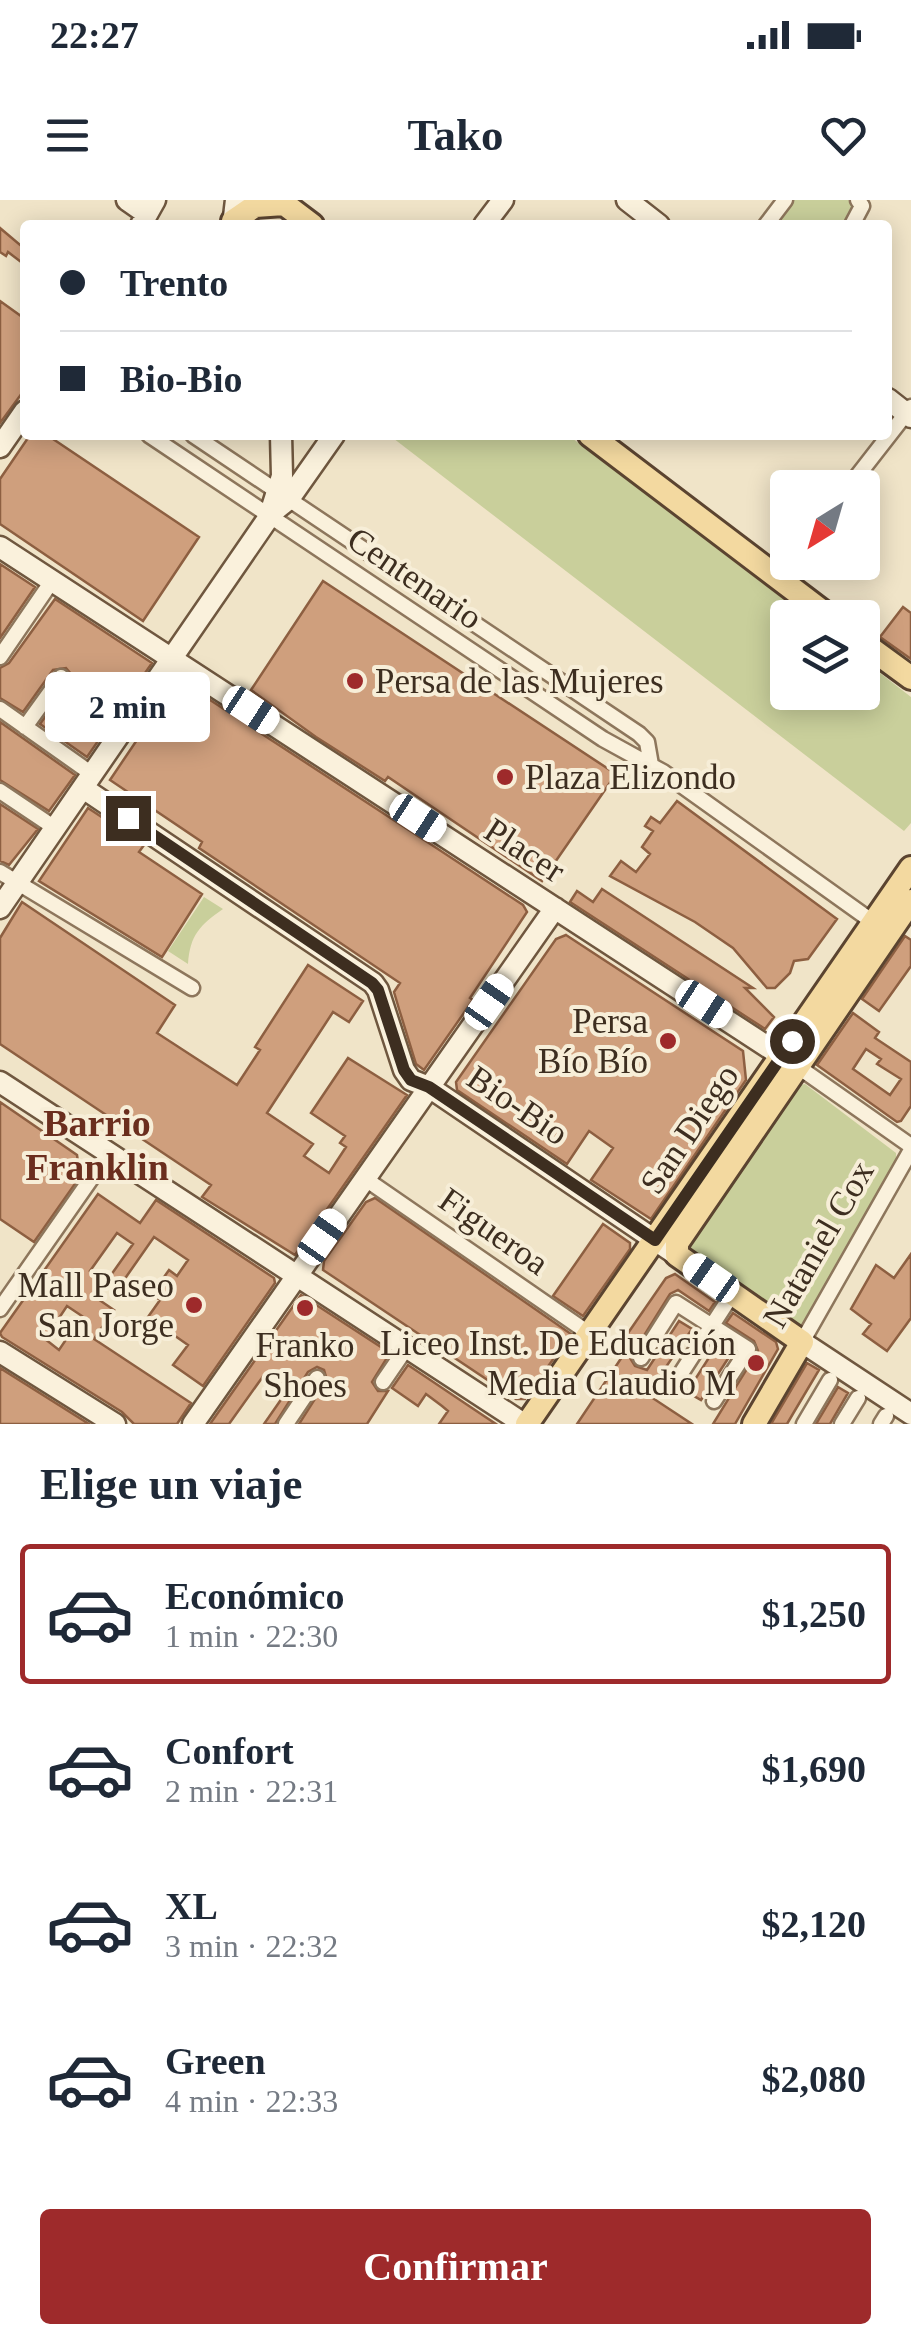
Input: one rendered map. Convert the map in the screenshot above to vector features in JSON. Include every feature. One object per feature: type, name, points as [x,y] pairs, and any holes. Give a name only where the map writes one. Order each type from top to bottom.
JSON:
[{"type":"main road","points":[[234,216],[255,206],[282,202],[305,220]]},
{"type":"main road","points":[[602,440],[770,559]]},
{"type":"main road","points":[[795,580],[814,600]]},
{"type":"main road","points":[[880,655],[911,678]]},
{"type":"main road","name":"San Diego","points":[[677,1255],[677,1243],[873,922],[911,868]]},
{"type":"main road","name":"San Diego","points":[[526,1424],[655,1240],[911,901]]},
{"type":"main road","name":"Bio-Bio","points":[[677,1255],[802,1342]]},
{"type":"main road","name":"Nataniel Cox","points":[[754,1424],[802,1342]]},
{"type":"street","points":[[127,200],[148,213]]},
{"type":"street","points":[[488,220],[503,200]]},
{"type":"street","points":[[626,200],[652,220]]},
{"type":"street","points":[[770,220],[785,200]]},
{"type":"street","points":[[892,433],[909,412]]},
{"type":"street","points":[[0,447],[20,418]]},
{"type":"street","name":"Centenario","points":[[158,440],[277,505],[639,734],[647,742],[651,765]]},
{"type":"street","name":"Centenario","points":[[200,440],[277,505],[603,740],[651,765],[873,922]]},
{"type":"street","points":[[277,505],[282,476],[281,440]]},
{"type":"street","points":[[0,908],[9,877],[55,828],[277,505],[330,440]]},
{"type":"street","points":[[862,470],[887,440]]},
{"type":"street","name":"Placer","points":[[0,547],[789,1061],[911,1148]]},
{"type":"street","points":[[0,657],[52,581]]},
{"type":"street","points":[[25,727],[61,677]]},
{"type":"street","points":[[0,710],[88,781]]},
{"type":"street","name":"Bio-Bio","points":[[88,781],[372,983],[411,1080],[429,1087],[677,1255]]},
{"type":"street","points":[[0,792],[55,828]]},
{"type":"street","points":[[9,877],[192,988]]},
{"type":"street","points":[[193,1424],[555,908]]},
{"type":"street","points":[[0,1082],[526,1424]]},
{"type":"street","name":"Nataniel Cox","points":[[802,1342],[911,1148]]},
{"type":"street","points":[[0,1309],[109,1153]]},
{"type":"street","name":"Figueroa","points":[[364,1178],[590,1334]]},
{"type":"street","points":[[678,1378],[733,1294]]},
{"type":"street","points":[[641,1358],[676,1303],[748,1349],[714,1401]]},
{"type":"street","name":"Bio-Bio","points":[[802,1342],[911,1414]]},
{"type":"street","points":[[383,1382],[407,1347]]},
{"type":"street","points":[[0,1352],[115,1424]]},
{"type":"street","points":[[286,1424],[317,1378]]},
{"type":"street","points":[[804,1424],[830,1380]]},
{"type":"street","points":[[842,1424],[858,1398]]},
{"type":"green space","points":[[792,200],[848,200],[855,206],[845,220],[777,220]]},
{"type":"green space","points":[[396,440],[575,440],[785,600],[770,600],[770,710],[880,710],[880,673],[911,697],[911,823],[904,831]]},
{"type":"green space","points":[[204,897],[223,909],[198,932],[188,964],[168,951]]},
{"type":"green space","points":[[805,1084],[896,1153],[896,1163],[805,1327],[797,1328],[689,1254],[686,1244],[796,1086]]},
{"type":"building","points":[[0,228],[20,245],[20,261],[8,252],[6,256],[0,252]]},
{"type":"building","points":[[0,301],[20,315],[20,396],[0,423]]},
{"type":"building","points":[[27,440],[54,440],[199,537],[143,621],[0,524],[0,479]]},
{"type":"building","points":[[0,564],[35,587],[0,638]]},
{"type":"building","points":[[323,581],[616,774],[542,881],[388,777],[385,781],[316,737],[251,690]]},
{"type":"building","points":[[55,599],[152,663],[87,757],[40,724],[70,682],[71,674],[66,668],[53,670],[23,712],[0,698],[0,668],[9,663]]},
{"type":"building","points":[[903,607],[911,613],[911,659],[880,637]]},
{"type":"building","points":[[178,679],[523,905],[527,912],[424,1070],[416,1064],[394,992],[400,983],[199,848],[202,842],[110,780]]},
{"type":"building","points":[[0,722],[75,775],[49,811],[0,780]]},
{"type":"building","points":[[677,801],[837,919],[808,959],[794,961],[790,973],[775,988],[767,988],[733,948],[695,922],[610,876],[621,861],[636,872],[650,854],[642,847],[653,831],[645,826],[651,817],[660,823]]},
{"type":"building","points":[[0,804],[38,829],[9,865],[0,861]]},
{"type":"building","points":[[88,808],[144,845],[139,852],[202,894],[162,957],[39,881]]},
{"type":"building","points":[[602,889],[753,988],[745,988],[774,1017],[765,1029],[570,902],[577,891],[593,902]]},
{"type":"building","points":[[22,902],[175,1005],[157,1033],[237,1085],[260,1050],[255,1047],[308,965],[363,1001],[349,1022],[333,1012],[267,1113],[313,1144],[304,1156],[329,1173],[346,1147],[340,1143],[345,1136],[311,1113],[348,1058],[407,1095],[295,1255],[202,1197],[211,1185],[0,1044],[0,938]]},
{"type":"building","points":[[566,935],[743,1051],[746,1080],[651,1219],[591,1180],[613,1148],[589,1131],[567,1164],[457,1090],[456,1082],[556,939]]},
{"type":"building","points":[[905,936],[911,940],[911,966],[879,1011],[862,999]]},
{"type":"building","points":[[853,1013],[879,1032],[875,1038],[911,1062],[911,1106],[897,1122],[817,1065]],"holes":[[[866,1049],[881,1059],[877,1064],[901,1079],[890,1095],[853,1069]]]},
{"type":"building","points":[[0,1102],[77,1155],[78,1162],[69,1176],[77,1181],[34,1242],[0,1219]]},
{"type":"building","points":[[98,1194],[140,1223],[156,1200],[274,1278],[275,1283],[203,1386],[173,1365],[188,1345],[148,1317],[160,1300],[152,1294],[169,1270],[177,1276],[188,1260],[154,1237],[117,1290],[106,1282],[95,1297],[114,1310],[94,1339],[191,1403],[177,1424],[134,1424],[122,1412],[0,1333]],"holes":[[[117,1233],[133,1244],[106,1282],[90,1271]],[[67,1306],[82,1316],[59,1350],[45,1339]]]},
{"type":"building","points":[[375,1198],[571,1334],[525,1399],[516,1399],[323,1270],[324,1261],[366,1202]]},
{"type":"building","points":[[603,1224],[630,1243],[630,1249],[583,1316],[553,1296]]},
{"type":"building","points":[[911,1254],[911,1318],[887,1351],[863,1334],[871,1324],[851,1309],[876,1265],[894,1278]]},
{"type":"building","points":[[675,1274],[715,1302],[709,1311],[678,1290],[670,1294],[630,1358],[635,1366],[647,1370],[679,1321],[692,1329],[659,1377],[662,1380],[651,1397],[692,1424],[577,1424],[624,1354],[617,1349],[666,1278]]},
{"type":"building","points":[[301,1295],[390,1353],[372,1382],[378,1391],[388,1391],[367,1424],[299,1424],[327,1380],[324,1370],[317,1367],[308,1372],[275,1424],[264,1424],[287,1391],[264,1375],[229,1424],[210,1424]]},
{"type":"building","points":[[733,1313],[776,1342],[778,1349],[735,1424],[713,1424],[758,1351],[754,1341],[726,1323]]},
{"type":"building","points":[[717,1345],[731,1354],[701,1400],[687,1392]]},
{"type":"building","points":[[807,1363],[819,1370],[787,1424],[771,1424]]},
{"type":"building","points":[[408,1365],[496,1424],[439,1424],[448,1411],[442,1406],[426,1394],[418,1406],[392,1388]]},
{"type":"building","points":[[0,1368],[89,1424],[0,1424]]},
{"type":"building","points":[[838,1387],[848,1393],[830,1424],[816,1424]]},
{"type":"place","name":"Persa de las Mujeres","points":[[355,681]]},
{"type":"place","name":"Plaza Elizondo","points":[[505,777]]},
{"type":"place","name":"Persa Bío Bío","points":[[668,1041]]},
{"type":"place","name":"Mall Paseo San Jorge","points":[[194,1305]]},
{"type":"place","name":"Franko Shoes","points":[[305,1308]]},
{"type":"place","name":"Liceo Inst. De Educación Media Claudio M","points":[[756,1363]]},
{"type":"district","name":"Barrio Franklin","points":[[97,1144]]},
{"type":"route","points":[[128,818],[372,983],[411,1080],[429,1087],[655,1240],[792,1041]]}]
